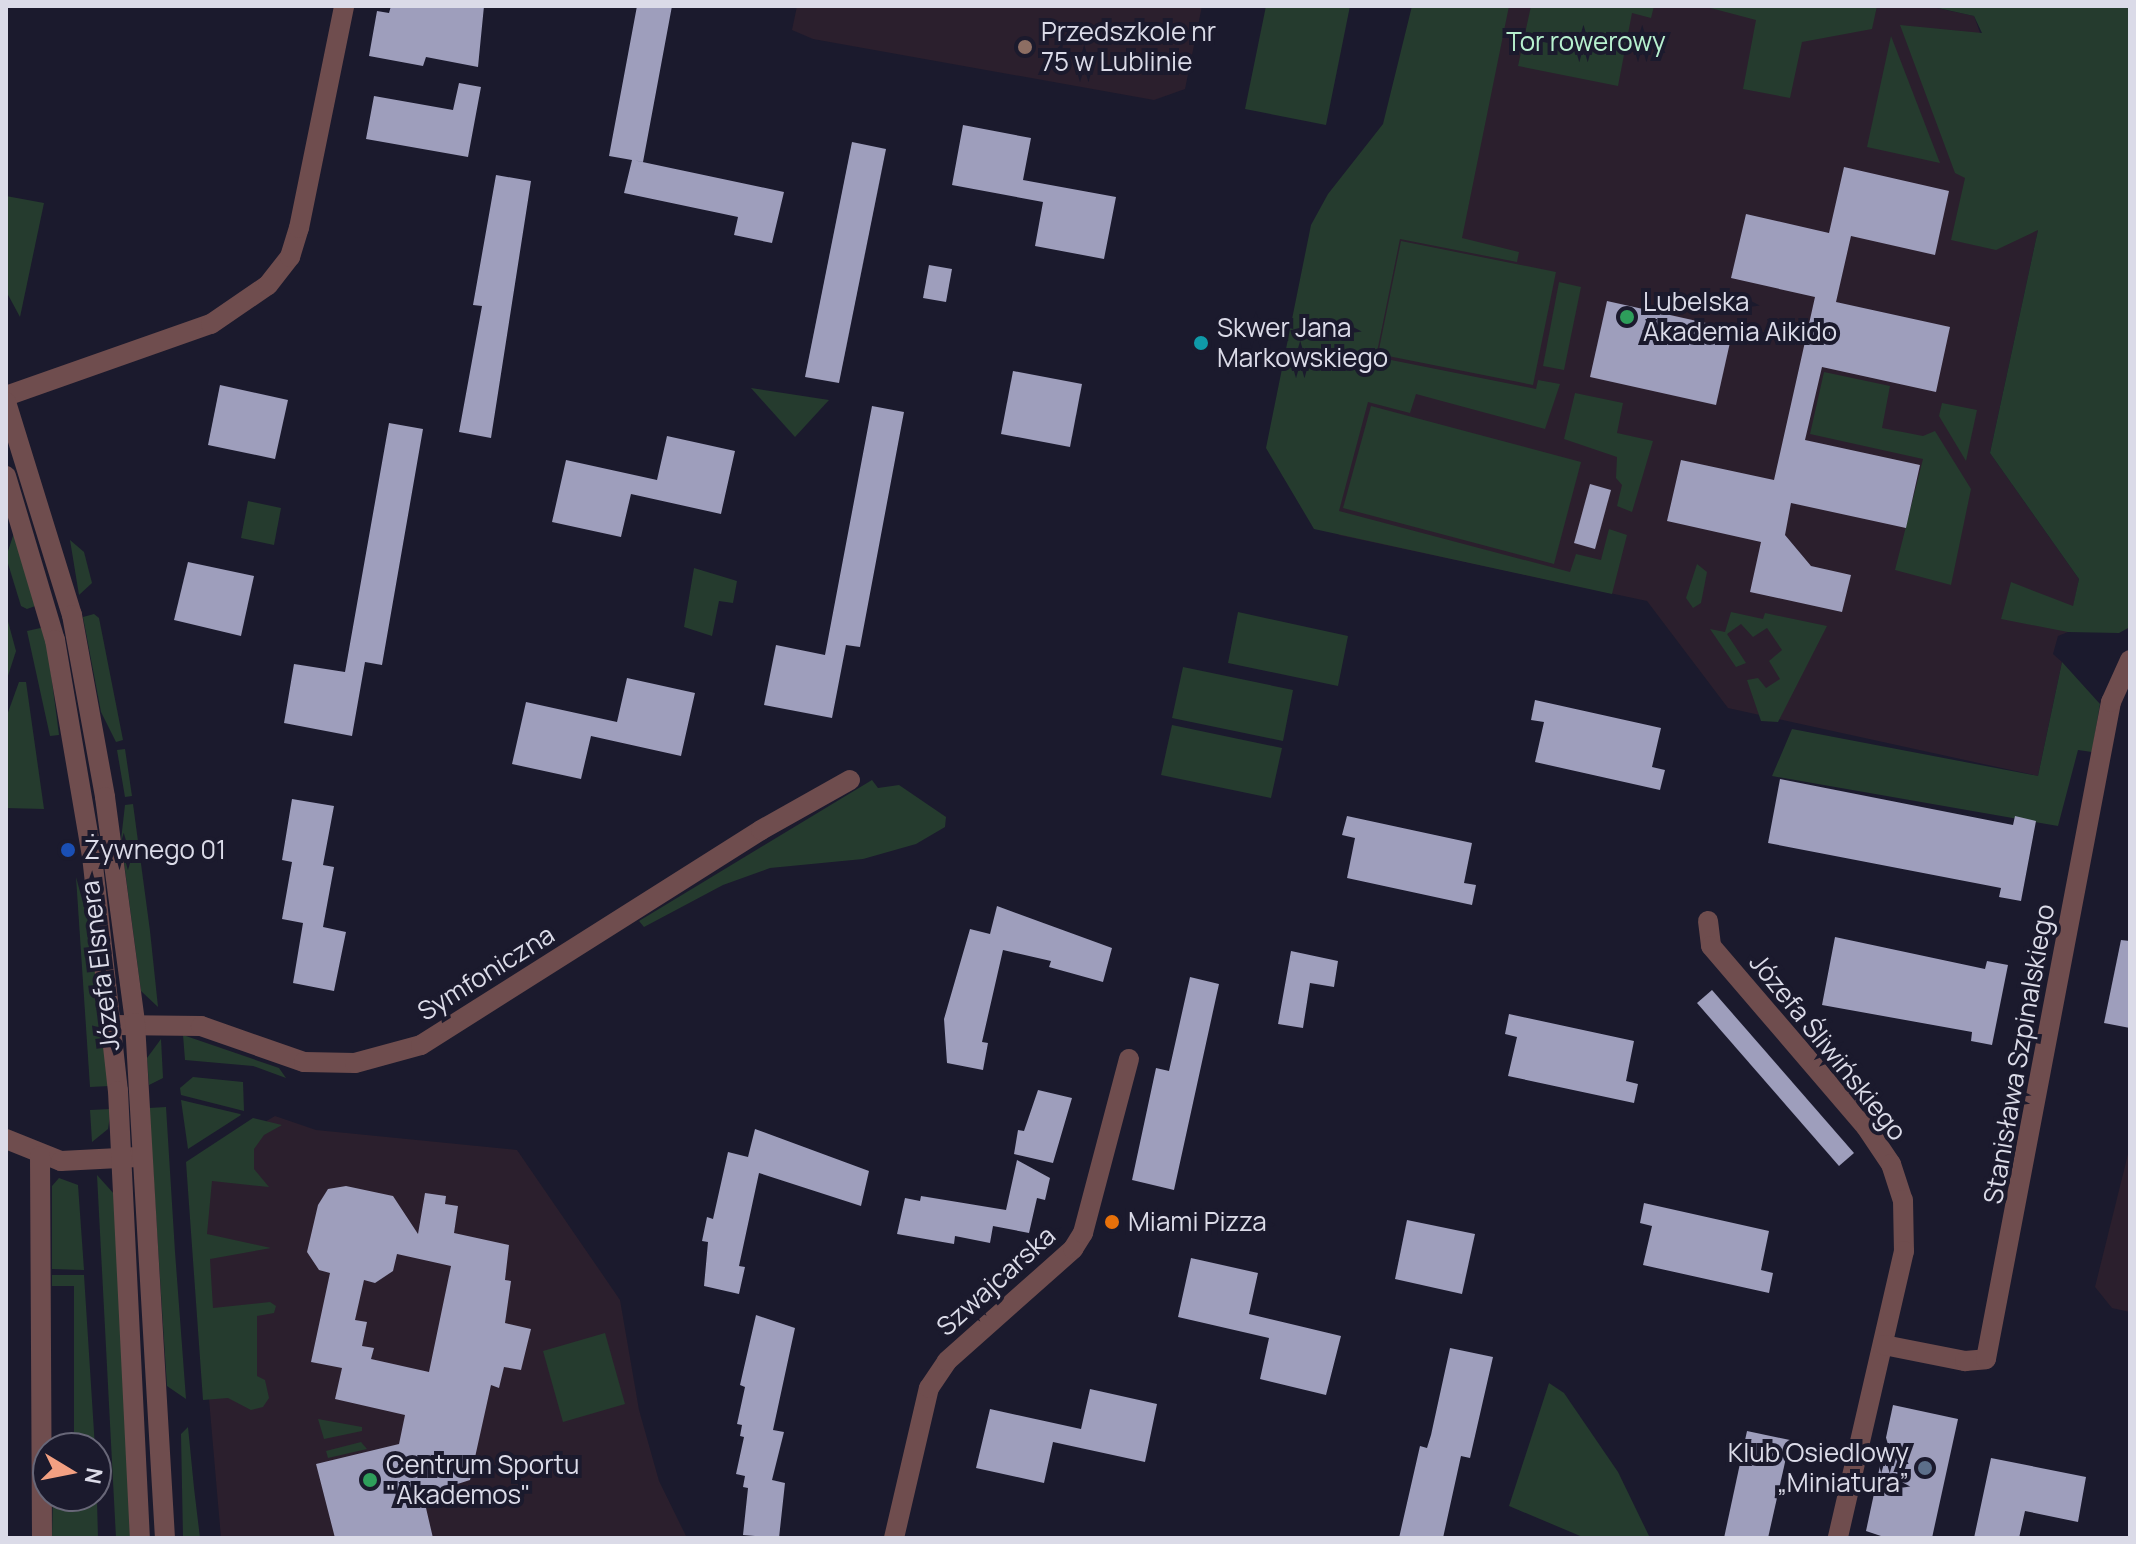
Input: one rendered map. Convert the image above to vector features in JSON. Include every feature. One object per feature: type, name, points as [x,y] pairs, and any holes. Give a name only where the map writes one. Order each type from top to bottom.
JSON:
[{"type":"street","points":[[6,399],[211,324],[268,285],[290,257],[299,228],[344,6]]},
{"type":"street","name":"Józefa Elsnera","points":[[6,399],[58,561],[89,695],[135,1023],[165,1538]]},
{"type":"street","name":"Józefa Elsnera","points":[[6,476],[41,587],[71,712],[113,1025],[140,1538]]},
{"type":"street","name":"Stanisława Szpinalskiego","points":[[1884,1345],[1965,1361],[1986,1359],[2111,702],[2130,660]]},
{"type":"street","name":"Symfoniczna","points":[[113,1025],[201,1026],[304,1062],[355,1063],[421,1045],[761,830],[850,780]]},
{"type":"street","name":"Józefa Śliwińskiego","points":[[1708,921],[1711,946],[1856,1116],[1891,1164],[1903,1200],[1906,1235],[1884,1345],[1838,1538]]},
{"type":"street","name":"Szwajcarska","points":[[894,1538],[929,1388],[947,1361],[1073,1249],[1083,1233],[1129,1059]]},
{"type":"street","points":[[6,1139],[40,1156],[61,1161],[143,1156]]},
{"type":"street","points":[[40,1156],[42,1538]]},
{"type":"shaded area","name":"Przedszkole nr 75 w Lublinie","points":[[797,6],[1202,6],[1185,89],[1154,100],[813,39],[792,30]]},
{"type":"shaded area","points":[[1431,6],[1928,6],[1974,16],[2043,207],[1990,453],[2079,579],[2068,632],[2058,636],[2053,654],[2062,662],[2038,776],[1728,708],[1647,601],[1339,535],[1329,516]]},
{"type":"shaded area","points":[[275,1116],[316,1130],[517,1150],[620,1300],[639,1410],[659,1481],[687,1538],[221,1538],[189,1167]]},
{"type":"shaded area","points":[[2130,1146],[2130,1312],[2112,1308],[2095,1287]]},
{"type":"green space","points":[[1266,6],[1350,6],[1326,125],[1245,109]]},
{"type":"green space","points":[[1412,6],[1509,6],[1462,238],[1519,252],[1517,262],[1400,239],[1376,357],[1536,389],[1538,380],[1560,384],[1545,429],[1416,394],[1410,413],[1368,402],[1339,511],[1570,572],[1576,554],[1601,560],[1609,529],[1627,535],[1612,594],[1314,529],[1266,448],[1311,225],[1328,194],[1383,124]]},
{"type":"green space","name":"Tor rowerowy","points":[[1531,6],[1654,6],[1651,18],[1632,13],[1618,86],[1518,66]]},
{"type":"green space","points":[[1703,6],[1877,6],[1872,29],[1802,42],[1790,98],[1743,89],[1756,20]]},
{"type":"green space","points":[[1929,6],[2130,6],[2130,627],[2119,633],[2068,632],[2001,619],[2011,582],[2073,606],[2079,579],[1990,453],[2038,230],[1996,250],[1951,240],[1965,178],[1955,173],[1900,25],[1982,33],[1974,16]]},
{"type":"green space","points":[[1891,36],[1940,163],[1867,147]]},
{"type":"green space","points":[[6,196],[44,203],[20,317],[6,291]]},
{"type":"green space","points":[[1401,241],[1556,272],[1533,385],[1378,354]]},
{"type":"green space","points":[[1559,282],[1581,287],[1564,370],[1543,366]]},
{"type":"green space","points":[[1824,372],[1890,386],[1882,428],[1923,436],[1935,431],[1971,489],[1951,585],[1895,570],[1923,459],[1810,434]]},
{"type":"green space","points":[[751,388],[829,400],[795,437]]},
{"type":"green space","points":[[1575,393],[1623,403],[1617,433],[1653,441],[1632,512],[1617,506],[1622,485],[1616,478],[1617,457],[1564,439]]},
{"type":"green space","points":[[1942,403],[1977,410],[1966,461],[1939,416]]},
{"type":"green space","points":[[1371,406],[1581,462],[1554,564],[1343,508]]},
{"type":"green space","points":[[248,501],[281,508],[274,545],[241,538]]},
{"type":"green space","points":[[15,530],[38,605],[27,609],[21,606],[6,557]]},
{"type":"green space","points":[[70,540],[84,552],[92,583],[79,595]]},
{"type":"green space","points":[[1697,564],[1707,572],[1701,603],[1693,608],[1686,598]]},
{"type":"green space","points":[[694,568],[737,581],[733,603],[719,601],[712,636],[684,627]]},
{"type":"green space","points":[[1238,612],[1348,636],[1338,686],[1228,663]]},
{"type":"green space","points":[[1731,612],[1763,619],[1765,613],[1827,626],[1778,722],[1761,721],[1747,680],[1758,678],[1766,688],[1780,679],[1769,661],[1782,650],[1767,628],[1753,637],[1741,624],[1727,634],[1746,663],[1736,667],[1710,629],[1725,632]]},
{"type":"green space","points":[[6,614],[16,651],[6,682]]},
{"type":"green space","points":[[94,614],[99,618],[123,740],[116,742],[101,712],[83,617]]},
{"type":"green space","points":[[45,627],[59,735],[50,736],[27,631]]},
{"type":"green space","points":[[2062,662],[2100,704],[2092,752],[2078,750],[2058,826],[1772,776],[1792,729],[2038,776]]},
{"type":"green space","points":[[1183,667],[1293,690],[1283,741],[1172,718]]},
{"type":"green space","points":[[19,682],[26,682],[44,809],[6,808],[6,718]]},
{"type":"green space","points":[[1172,725],[1282,748],[1271,798],[1161,775]]},
{"type":"green space","points":[[125,749],[132,796],[125,797],[117,750]]},
{"type":"green space","points":[[872,780],[878,788],[899,785],[946,817],[945,827],[916,844],[863,859],[770,868],[723,885],[644,927],[639,921]]},
{"type":"green space","points":[[133,804],[158,1007],[141,991],[121,840],[125,805]]},
{"type":"green space","points":[[76,877],[96,951],[109,1086],[90,1087]]},
{"type":"green space","points":[[183,1035],[279,1068],[286,1078],[253,1066],[185,1060]]},
{"type":"green space","points":[[161,1039],[163,1078],[149,1085],[147,1058]]},
{"type":"green space","points":[[193,1077],[243,1082],[244,1111],[181,1095],[180,1088]]},
{"type":"green space","points":[[181,1100],[240,1114],[241,1115],[188,1149]]},
{"type":"green space","points":[[166,1107],[186,1399],[167,1386],[149,1108]]},
{"type":"green space","points":[[111,1109],[108,1129],[92,1142],[90,1110]]},
{"type":"green space","points":[[253,1118],[282,1125],[264,1135],[254,1149],[254,1169],[269,1187],[212,1181],[207,1234],[271,1248],[210,1259],[213,1308],[270,1302],[276,1306],[274,1313],[257,1316],[257,1376],[265,1380],[269,1398],[263,1407],[251,1410],[228,1398],[203,1400],[186,1162]]},
{"type":"green space","points":[[97,1175],[115,1195],[133,1538],[116,1538]]},
{"type":"green space","points":[[59,1178],[78,1185],[84,1270],[52,1269],[52,1186]]},
{"type":"green space","points":[[52,1275],[84,1275],[94,1432],[74,1432],[74,1286],[52,1286]]},
{"type":"green space","points":[[605,1333],[625,1404],[563,1422],[543,1351]]},
{"type":"green space","points":[[1549,1383],[1564,1393],[1618,1472],[1650,1538],[1585,1538],[1509,1506]]},
{"type":"green space","points":[[318,1419],[362,1427],[362,1431],[324,1439]]},
{"type":"green space","points":[[188,1427],[200,1538],[183,1538],[181,1434]]},
{"type":"green space","points":[[361,1442],[367,1449],[328,1458],[326,1451]]},
{"type":"green space","points":[[53,1512],[97,1512],[98,1538],[52,1538]]},
{"type":"building","points":[[391,6],[484,6],[478,67],[426,57],[423,66],[369,56],[377,11],[389,13]]},
{"type":"building","points":[[637,6],[672,6],[643,162],[633,160],[784,192],[772,243],[734,235],[738,217],[624,193],[632,160],[609,156]]},
{"type":"building","points":[[459,83],[481,87],[468,157],[366,139],[374,96],[453,110]]},
{"type":"building","points":[[963,125],[1031,138],[1023,180],[1116,197],[1104,259],[1035,246],[1043,202],[952,185]]},
{"type":"building","points":[[852,142],[886,149],[839,383],[805,377]]},
{"type":"building","points":[[1844,167],[1949,191],[1935,255],[1851,236],[1836,302],[1950,327],[1936,392],[1822,367],[1805,440],[1920,465],[1906,528],[1791,503],[1785,535],[1811,566],[1851,575],[1842,612],[1750,592],[1761,542],[1667,521],[1681,460],[1774,480],[1815,297],[1731,278],[1746,214],[1829,233]]},
{"type":"building","points":[[496,175],[531,181],[491,438],[459,432],[482,306],[473,305]]},
{"type":"building","points":[[929,265],[952,269],[946,302],[923,298]]},
{"type":"building","points":[[1607,301],[1733,329],[1716,405],[1590,377]]},
{"type":"building","points":[[1013,371],[1082,384],[1070,447],[1001,434]]},
{"type":"building","points":[[220,385],[288,400],[275,459],[208,445]]},
{"type":"building","points":[[872,406],[904,412],[860,647],[846,645],[832,718],[764,705],[776,645],[825,655]]},
{"type":"building","points":[[389,423],[423,429],[382,665],[365,662],[352,736],[284,723],[294,664],[345,672]]},
{"type":"building","points":[[667,436],[735,451],[721,514],[631,494],[621,537],[552,522],[566,460],[657,480]]},
{"type":"building","points":[[1590,484],[1611,490],[1595,549],[1574,543]]},
{"type":"building","points":[[188,562],[254,576],[241,636],[174,620]]},
{"type":"building","points":[[627,678],[695,693],[681,756],[591,736],[581,779],[512,764],[526,702],[617,722]]},
{"type":"building","points":[[1535,700],[1661,728],[1652,767],[1665,770],[1660,790],[1535,762],[1544,722],[1531,720]]},
{"type":"building","points":[[1780,779],[2013,825],[2015,816],[2036,821],[2021,901],[1999,897],[2001,888],[1768,843]]},
{"type":"building","points":[[292,799],[334,806],[323,865],[334,867],[323,927],[346,932],[334,991],[293,983],[303,923],[282,919],[292,862],[282,860]]},
{"type":"building","points":[[1347,816],[1472,843],[1464,883],[1476,885],[1472,905],[1347,878],[1355,838],[1342,835]]},
{"type":"building","points":[[997,906],[1112,948],[1103,982],[1049,967],[1051,961],[1003,950],[982,1042],[988,1043],[983,1070],[947,1063],[944,1019],[970,929],[990,934]]},
{"type":"building","points":[[1835,937],[1985,969],[1987,961],[2008,965],[1992,1045],[1971,1041],[1972,1032],[1822,1005]]},
{"type":"building","points":[[2121,940],[2130,941],[2130,1028],[2104,1023]]},
{"type":"building","points":[[1291,951],[1338,961],[1334,987],[1310,983],[1303,1028],[1278,1024]]},
{"type":"building","points":[[1190,977],[1219,984],[1174,1190],[1132,1180],[1156,1068],[1169,1071]]},
{"type":"building","points":[[1712,990],[1854,1153],[1839,1166],[1697,1003]]},
{"type":"building","points":[[1509,1014],[1634,1041],[1626,1081],[1638,1084],[1634,1103],[1508,1076],[1517,1037],[1505,1034]]},
{"type":"building","points":[[1038,1090],[1072,1098],[1053,1163],[1014,1154],[1018,1130],[1024,1131]]},
{"type":"building","points":[[755,1129],[869,1171],[861,1206],[759,1173],[739,1266],[745,1267],[739,1294],[704,1286],[708,1242],[702,1241],[707,1217],[713,1219],[728,1152],[748,1157]]},
{"type":"building","points":[[1017,1160],[1050,1178],[1045,1200],[1037,1198],[1029,1233],[993,1226],[990,1243],[955,1236],[954,1244],[897,1234],[905,1198],[920,1201],[921,1196],[1006,1210]]},
{"type":"building","points":[[346,1186],[393,1196],[418,1234],[425,1193],[446,1196],[445,1204],[458,1206],[454,1233],[509,1245],[505,1280],[511,1281],[505,1323],[531,1329],[521,1370],[504,1367],[499,1388],[491,1385],[470,1480],[423,1495],[433,1538],[335,1538],[316,1464],[399,1444],[405,1415],[335,1399],[342,1368],[311,1362],[330,1273],[319,1270],[307,1252],[318,1205],[328,1189]],"holes":[[[397,1254],[451,1266],[429,1372],[371,1359],[374,1348],[362,1346],[367,1322],[355,1320],[364,1280],[375,1283],[393,1271]]]},
{"type":"building","points":[[1644,1203],[1769,1231],[1761,1270],[1773,1273],[1769,1293],[1643,1265],[1652,1226],[1640,1223]]},
{"type":"building","points":[[1407,1220],[1475,1234],[1462,1294],[1395,1279]]},
{"type":"building","points":[[1191,1258],[1258,1273],[1249,1314],[1341,1336],[1326,1395],[1260,1379],[1269,1338],[1178,1317]]},
{"type":"building","points":[[756,1315],[795,1328],[773,1430],[784,1432],[772,1480],[785,1483],[779,1538],[743,1535],[748,1488],[743,1487],[745,1476],[736,1474],[744,1437],[740,1436],[742,1425],[737,1424],[745,1387],[740,1385]]},
{"type":"building","points":[[1450,1348],[1493,1357],[1470,1458],[1461,1456],[1443,1538],[1399,1538],[1420,1446],[1427,1448],[1431,1435]]},
{"type":"building","points":[[1090,1389],[1157,1404],[1145,1462],[1053,1442],[1044,1483],[976,1468],[990,1409],[1081,1429]]},
{"type":"building","points":[[1893,1405],[1958,1419],[1932,1538],[1887,1538],[1866,1531]]},
{"type":"building","points":[[1747,1431],[1790,1440],[1768,1538],[1724,1538]]},
{"type":"building","points":[[1991,1458],[2086,1477],[2078,1522],[2025,1511],[2019,1538],[1974,1538]]},
{"type":"place","name":"Przedszkole nr 75 w Lublinie","points":[[1025,47]]},
{"type":"place","name":"Lubelska Akademia Aikido","points":[[1627,317]]},
{"type":"place","name":"Skwer Jana Markowskiego","points":[[1201,343]]},
{"type":"place","name":"Żywnego 01","points":[[68,850]]},
{"type":"place","name":"Miami Pizza","points":[[1112,1222]]},
{"type":"place","name":"Klub Osiedlowy „Miniatura”","points":[[1925,1468]]},
{"type":"place","name":"Centrum Sportu \"Akademos\"","points":[[370,1480]]}]
